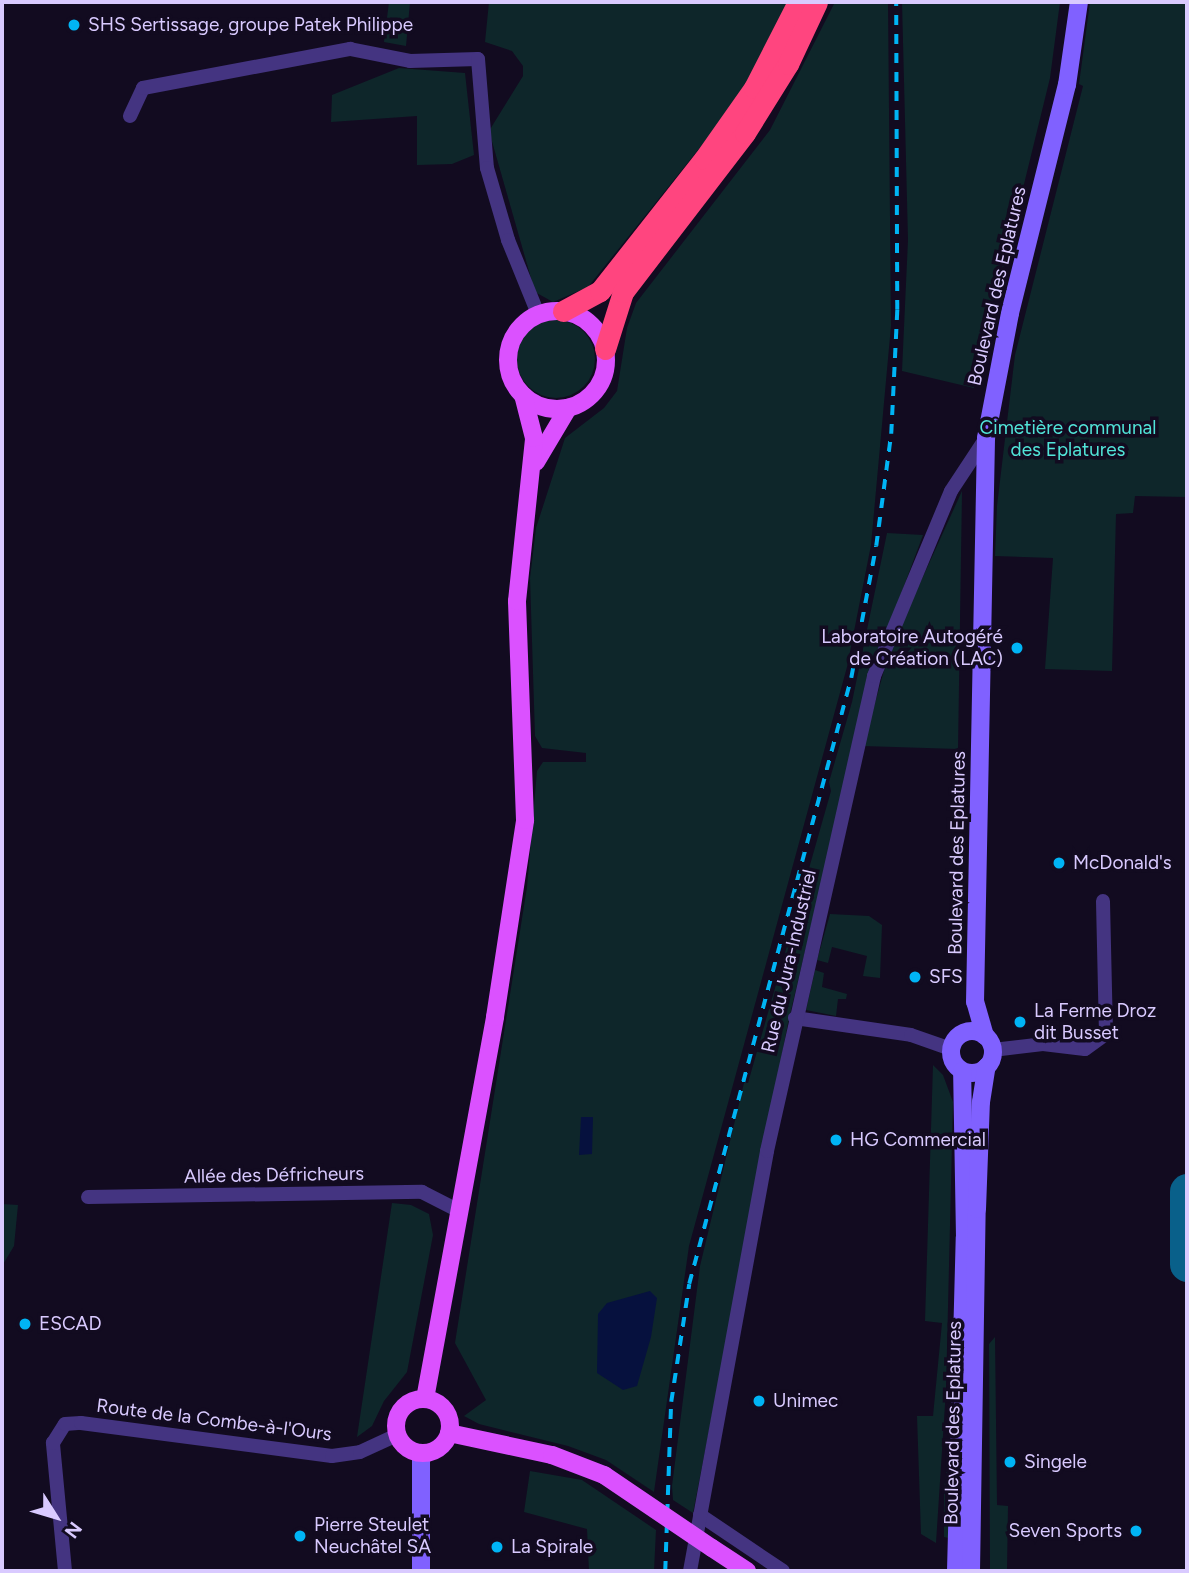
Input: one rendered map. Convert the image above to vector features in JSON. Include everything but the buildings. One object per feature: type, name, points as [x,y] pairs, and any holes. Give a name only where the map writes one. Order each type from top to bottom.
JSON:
[{"type":"highway","points":[[563,311],[600,291],[704,159],[754,88],[798,2]]},
{"type":"highway","points":[[605,349],[623,292],[745,133],[788,64],[817,2]]},
{"type":"main road","name":"Boulevard des Eplatures","points":[[971,1571],[977,1209],[981,1102],[988,1051],[975,1002],[986,438],[1010,313],[1064,97],[1079,2]]},
{"type":"main road","points":[[425,1399],[457,1210],[488,1057],[524,820],[517,601],[534,438],[523,396],[510,375],[509,351],[519,329],[538,314],[563,311],[585,319],[605,349],[601,381],[587,398],[568,408],[544,407],[523,396]]},
{"type":"main road","points":[[532,468],[568,408]]},
{"type":"main road","name":"Boulevard des Eplatures","points":[[951,1049],[962,1034],[975,1002]]},
{"type":"main road","points":[[951,1049],[954,1064],[962,1071],[973,1073],[988,1051],[962,1034]]},
{"type":"main road","name":"Boulevard des Eplatures","points":[[956,1571],[965,1237],[962,1071]]},
{"type":"main road","points":[[425,1399],[445,1410],[449,1433],[439,1448],[421,1454],[409,1450],[397,1435],[399,1413],[410,1402],[425,1399]]},
{"type":"main road","points":[[449,1433],[552,1455],[604,1475],[747,1571]]},
{"type":"main road","points":[[421,1454],[421,1571]]},
{"type":"street","points":[[130,116],[143,88],[350,49],[410,61],[478,59],[489,178],[508,240],[538,314]]},
{"type":"street","name":"Rue du Jura-Industriel","points":[[690,1571],[795,1018],[874,676],[946,502],[986,438]]},
{"type":"street","points":[[988,1051],[1043,1044],[1085,1049],[1106,1034],[1103,901]]},
{"type":"street","points":[[795,1018],[911,1035],[951,1049]]},
{"type":"street","name":"Allée des Défricheurs","points":[[88,1197],[422,1192],[457,1210]]},
{"type":"street","name":"Route de la Combe-à-l'Ours","points":[[65,1571],[53,1443],[65,1424],[332,1456],[360,1452],[397,1435]]},
{"type":"street","points":[[700,1515],[783,1571]]},
{"type":"green space","points":[[389,2],[410,2],[406,46],[384,42]]},
{"type":"green space","points":[[489,2],[788,2],[751,80],[714,130],[588,287],[553,302],[535,292],[489,131],[523,76],[523,66],[512,51],[485,42]]},
{"type":"green space","points":[[835,2],[888,2],[891,326],[871,545],[847,667],[689,1246],[654,1492],[606,1460],[568,1446],[479,1424],[464,1416],[486,1400],[455,1343],[527,887],[537,771],[543,762],[586,762],[586,753],[542,748],[535,736],[530,578],[536,528],[565,438],[604,408],[617,391],[627,328],[636,303],[770,130]]},
{"type":"green space","points":[[902,2],[1060,2],[1050,78],[974,388],[902,371],[908,240]]},
{"type":"green space","name":"Cimetière communal des Eplatures","points":[[1090,2],[1187,2],[1187,497],[1135,496],[1133,513],[1116,514],[1112,671],[1045,669],[1053,558],[995,556],[997,506],[1015,355],[1083,86],[1079,84]]},
{"type":"green space","points":[[399,68],[465,73],[474,155],[452,164],[417,165],[417,116],[331,122],[332,95]]},
{"type":"green space","points":[[556,320],[571,323],[584,331],[592,344],[595,359],[592,374],[584,387],[571,395],[556,398],[541,395],[528,387],[520,374],[517,359],[520,344],[528,331],[541,323]]},
{"type":"green space","points":[[962,491],[958,749],[863,746],[890,649]]},
{"type":"green space","points":[[887,533],[923,535],[870,677],[788,1023],[693,1513],[673,1500],[672,1486],[700,1266],[744,1083],[748,1083],[831,791],[829,782],[852,702]]},
{"type":"green space","points":[[830,914],[869,916],[882,925],[880,978],[863,976],[867,956],[832,947],[828,963],[817,960]]},
{"type":"green space","points":[[815,970],[824,973],[822,987],[847,994],[846,999],[838,999],[836,1016],[806,1010]]},
{"type":"green space","points":[[933,1065],[943,1075],[953,1102],[946,1389],[936,1543],[921,1534],[917,1416],[933,1416],[942,1323],[925,1321]]},
{"type":"green space","points":[[392,1203],[411,1205],[429,1214],[433,1235],[407,1372],[384,1401],[372,1426],[357,1437]]},
{"type":"green space","points":[[2,1204],[18,1205],[14,1246],[2,1266]]},
{"type":"green space","points":[[995,1337],[997,1505],[1008,1506],[1007,1571],[990,1571],[989,1344]]},
{"type":"green space","points":[[954,1411],[953,1539],[944,1537],[944,1490]]},
{"type":"green space","points":[[530,1471],[582,1480],[656,1530],[654,1571],[589,1571],[587,1529],[524,1512]]},
{"type":"shaded area","points":[[581,1117],[593,1117],[592,1154],[579,1155]]},
{"type":"shaded area","points":[[650,1291],[657,1298],[651,1337],[637,1386],[623,1390],[597,1373],[598,1314],[607,1303]]},
{"type":"taxiway","points":[[1187,1191],[1187,1264]]},
{"type":"railway","points":[[665,1571],[671,1402],[689,1284],[851,678],[876,546],[891,434],[897,310],[896,2]]},
{"type":"place","name":"SHS Sertissage, groupe Patek Philippe","points":[[74,25]]},
{"type":"place","name":"Laboratoire Autogéré de Création (LAC)","points":[[1017,648]]},
{"type":"place","name":"McDonald's","points":[[1059,863]]},
{"type":"place","name":"SFS","points":[[915,977]]},
{"type":"place","name":"La Ferme Droz dit Busset","points":[[1020,1022]]},
{"type":"place","name":"HG Commercial","points":[[836,1140]]},
{"type":"place","name":"ESCAD","points":[[25,1324]]},
{"type":"place","name":"Unimec","points":[[759,1401]]},
{"type":"place","name":"Singele","points":[[1010,1462]]},
{"type":"place","name":"Seven Sports","points":[[1136,1531]]},
{"type":"place","name":"Pierre Steulet Neuchâtel SA","points":[[300,1536]]},
{"type":"place","name":"La Spirale","points":[[497,1547]]}]
